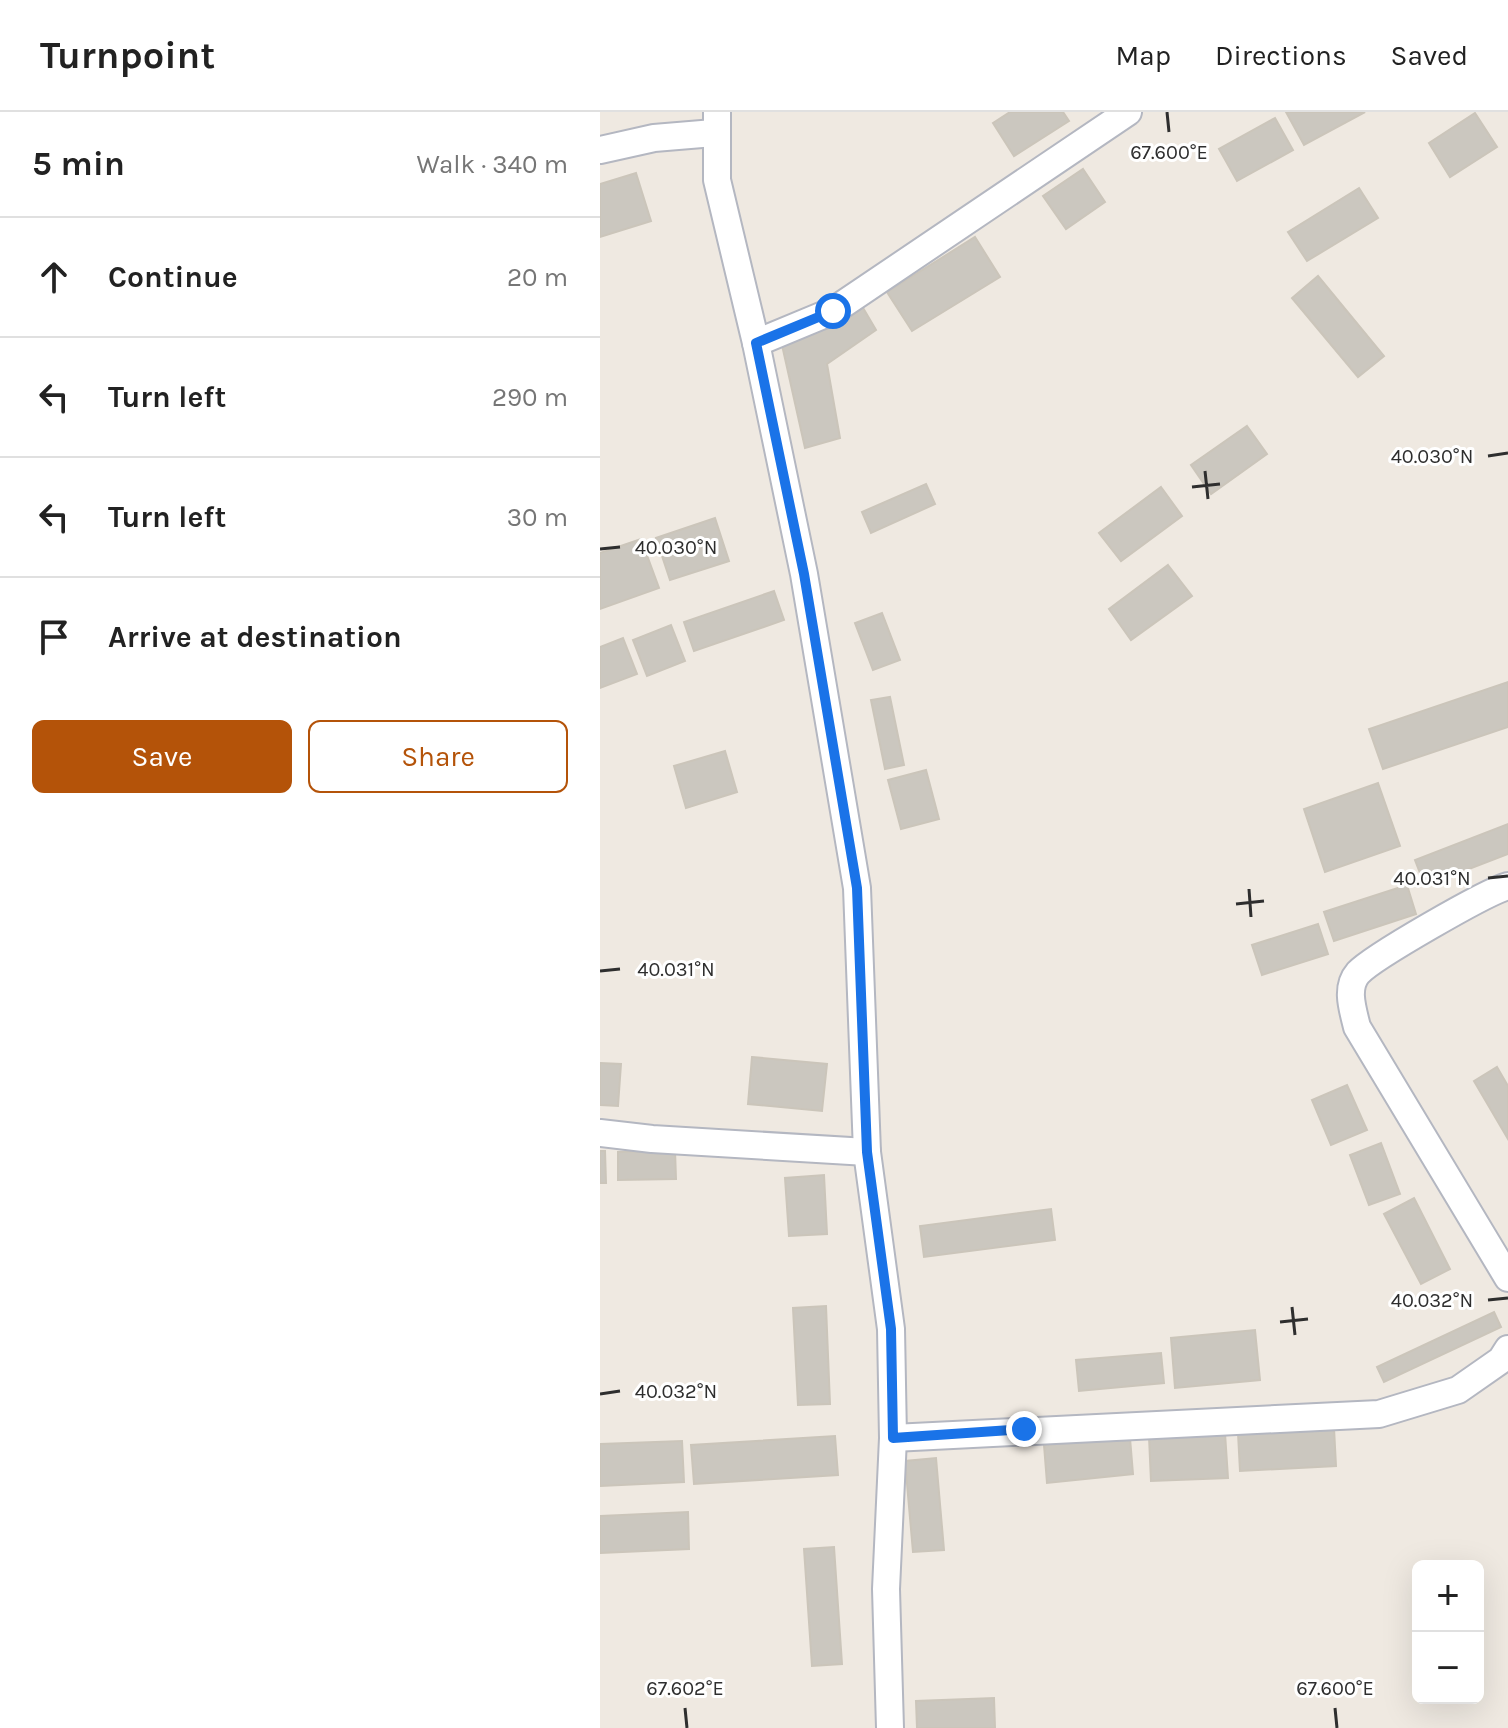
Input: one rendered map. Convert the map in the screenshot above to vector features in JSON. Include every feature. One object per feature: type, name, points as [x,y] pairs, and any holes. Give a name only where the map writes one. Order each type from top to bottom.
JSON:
[{"type":"street","points":[[756,343],[833,311],[1128,112]]},
{"type":"street","points":[[600,150],[715,122],[717,180],[756,343],[804,574],[857,888],[867,1152],[891,1329],[893,1438],[886,1589],[890,1728]]},
{"type":"street","points":[[1508,886],[1454,912],[1357,974],[1350,997],[1357,1027],[1508,1278]]},
{"type":"street","points":[[600,1133],[867,1152]]},
{"type":"street","points":[[893,1438],[1379,1414],[1458,1390],[1501,1360],[1508,1349]]},
{"type":"building","points":[[1010,112],[1063,112],[1069,121],[1014,156],[993,123]]},
{"type":"building","points":[[1286,112],[1365,112],[1304,145]]},
{"type":"building","points":[[1475,113],[1497,147],[1450,177],[1429,143]]},
{"type":"building","points":[[1275,118],[1293,150],[1237,181],[1219,149]]},
{"type":"building","points":[[1083,169],[1105,202],[1066,229],[1043,196]]},
{"type":"building","points":[[636,173],[651,221],[600,237],[600,184]]},
{"type":"building","points":[[1359,188],[1378,218],[1307,261],[1288,232]]},
{"type":"building","points":[[975,237],[1000,277],[912,331],[887,292]]},
{"type":"building","points":[[1318,276],[1384,356],[1358,377],[1292,298]]},
{"type":"building","points":[[859,301],[876,330],[827,364],[840,438],[805,448],[782,345]]},
{"type":"building","points":[[1247,426],[1267,454],[1211,494],[1191,465]]},
{"type":"building","points":[[926,484],[935,504],[871,533],[862,512]]},
{"type":"building","points":[[1161,487],[1182,516],[1121,561],[1099,533]]},
{"type":"building","points":[[715,518],[729,561],[670,580],[656,538]]},
{"type":"building","points":[[641,539],[659,588],[600,609],[600,553]]},
{"type":"building","points":[[1168,565],[1192,596],[1131,640],[1109,609]]},
{"type":"building","points":[[774,591],[784,620],[694,651],[684,622]]},
{"type":"building","points":[[882,613],[900,660],[873,670],[855,623]]},
{"type":"building","points":[[671,625],[685,661],[647,676],[633,640]]},
{"type":"building","points":[[623,638],[637,674],[600,688],[600,647]]},
{"type":"building","points":[[1508,682],[1508,727],[1383,769],[1369,729]]},
{"type":"building","points":[[890,697],[904,765],[885,769],[871,700]]},
{"type":"building","points":[[725,751],[737,792],[686,808],[674,766]]},
{"type":"building","points":[[926,770],[939,819],[901,829],[888,780]]},
{"type":"building","points":[[1378,783],[1400,846],[1325,872],[1304,809]]},
{"type":"building","points":[[1508,824],[1508,854],[1425,886],[1415,860]]},
{"type":"building","points":[[1407,885],[1416,914],[1334,941],[1324,912]]},
{"type":"building","points":[[1318,924],[1328,954],[1262,975],[1252,945]]},
{"type":"building","points":[[752,1057],[827,1064],[822,1111],[748,1104]]},
{"type":"building","points":[[600,1063],[621,1064],[618,1106],[600,1105]]},
{"type":"building","points":[[1497,1067],[1508,1086],[1508,1139],[1474,1081]]},
{"type":"building","points":[[1347,1085],[1367,1130],[1331,1145],[1312,1100]]},
{"type":"building","points":[[1381,1143],[1400,1194],[1369,1205],[1350,1155]]},
{"type":"building","points":[[675,1150],[676,1179],[618,1180],[618,1152]]},
{"type":"building","points":[[600,1151],[605,1151],[606,1183],[600,1183]]},
{"type":"building","points":[[824,1175],[827,1234],[789,1236],[785,1178]]},
{"type":"building","points":[[1414,1198],[1450,1269],[1421,1284],[1384,1214]]},
{"type":"building","points":[[1051,1209],[1055,1240],[924,1257],[920,1226]]},
{"type":"building","points":[[826,1306],[830,1404],[798,1405],[793,1308]]},
{"type":"building","points":[[1494,1312],[1501,1327],[1384,1382],[1377,1367]]},
{"type":"building","points":[[1255,1330],[1260,1380],[1175,1388],[1171,1338]]},
{"type":"building","points":[[1161,1353],[1164,1383],[1079,1391],[1076,1360]]},
{"type":"building","points":[[1334,1428],[1336,1466],[1240,1471],[1238,1433]]},
{"type":"building","points":[[1225,1433],[1228,1478],[1151,1481],[1149,1437]]},
{"type":"building","points":[[835,1436],[838,1475],[694,1484],[691,1445]]},
{"type":"building","points":[[1130,1438],[1133,1474],[1047,1483],[1044,1445]]},
{"type":"building","points":[[682,1441],[684,1482],[600,1486],[600,1444]]},
{"type":"building","points":[[936,1458],[944,1550],[913,1552],[905,1461]]},
{"type":"building","points":[[688,1512],[689,1549],[600,1553],[600,1516]]},
{"type":"building","points":[[834,1547],[842,1664],[812,1666],[804,1549]]},
{"type":"building","points":[[994,1698],[995,1728],[917,1728],[916,1701]]},
{"type":"route","points":[[833,311],[756,343],[804,574],[857,888],[867,1152],[891,1329],[893,1438],[1024,1429]]}]
